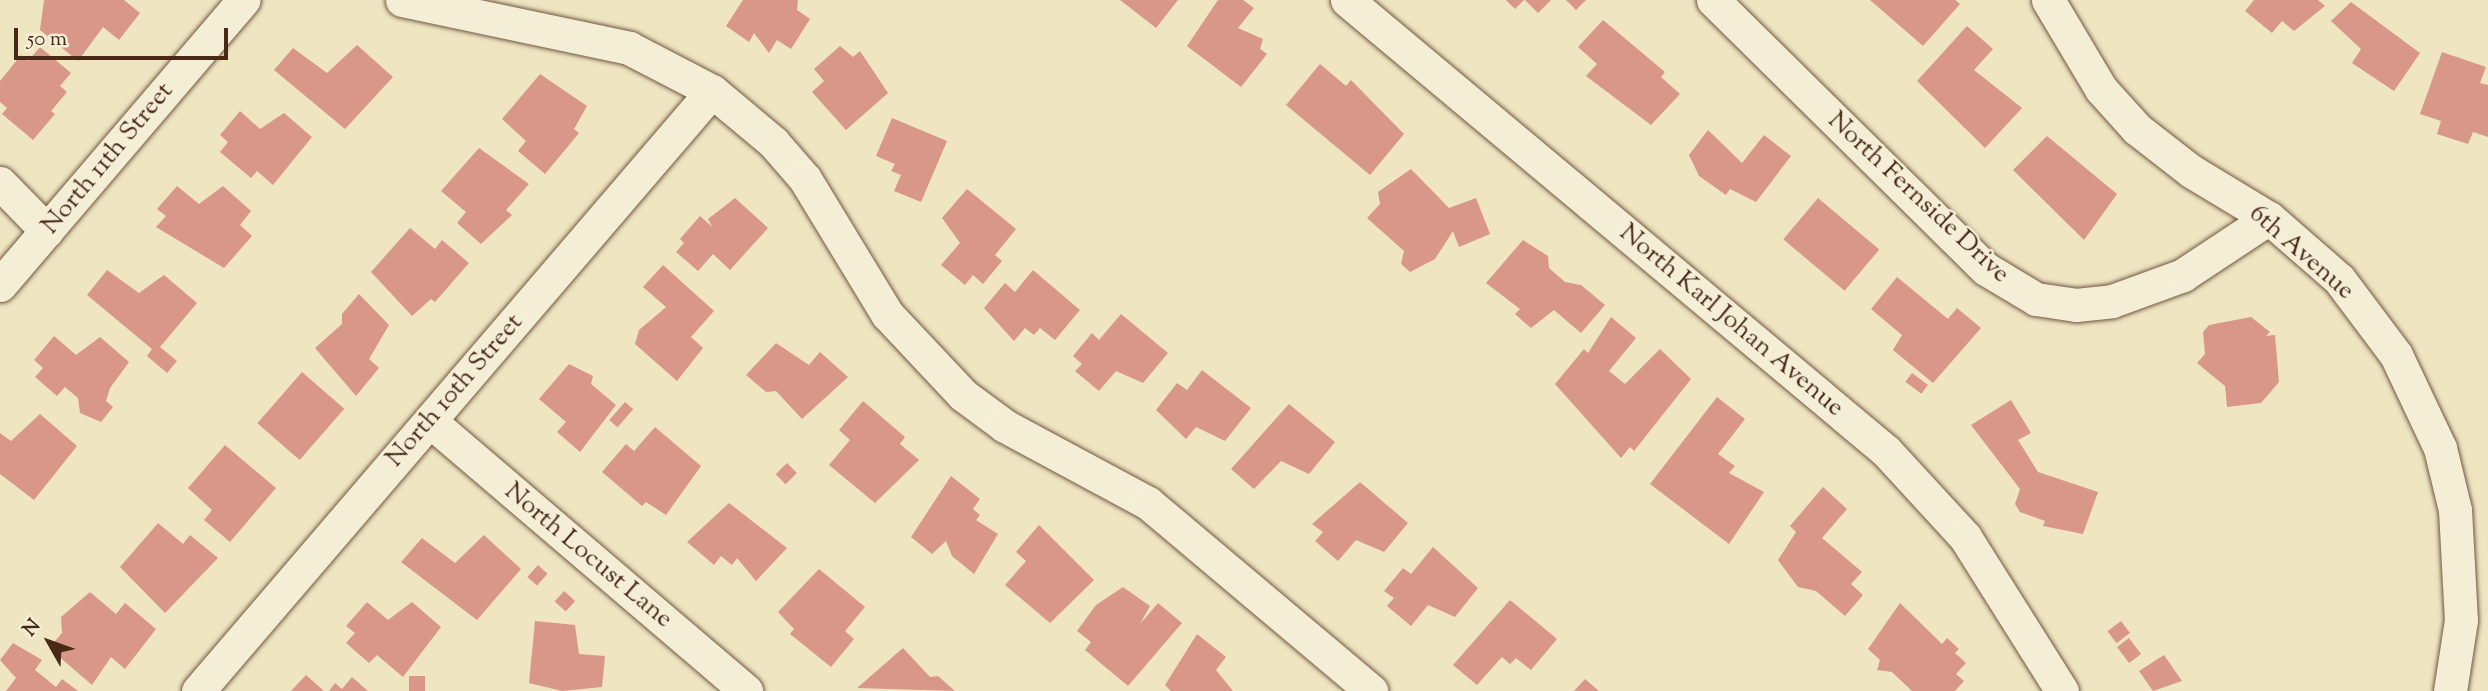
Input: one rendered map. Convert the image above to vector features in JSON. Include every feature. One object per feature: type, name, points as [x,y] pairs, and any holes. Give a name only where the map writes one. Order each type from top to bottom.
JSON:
[{"type":"street","name":"North 11th Street","points":[[0,285],[243,0]]},
{"type":"street","points":[[402,0],[450,6],[629,48],[712,91],[773,142],[805,179],[887,314],[963,396],[1005,426],[1148,503],[1371,691]]},
{"type":"street","name":"North Karl Johan Avenue","points":[[1347,0],[1886,451],[1965,537],[2062,691]]},
{"type":"street","name":"North Fernside Drive","points":[[1713,0],[1986,269],[2036,299],[2076,305],[2112,301],[2183,275],[2269,218]]},
{"type":"street","name":"6th Avenue","points":[[2048,0],[2101,89],[2137,129],[2191,171],[2269,218],[2369,315],[2396,355],[2435,437],[2461,557],[2450,691]]},
{"type":"street","name":"North 10th Street","points":[[198,691],[712,91]]},
{"type":"street","points":[[0,183],[47,231]]},
{"type":"street","name":"North Locust Lane","points":[[430,421],[732,687]]},
{"type":"building","points":[[44,0],[124,0],[140,13],[119,40],[103,27],[78,61],[40,30]]},
{"type":"building","points":[[743,0],[798,0],[797,10],[810,19],[791,49],[777,40],[769,53],[754,33],[749,42],[726,26]]},
{"type":"building","points":[[1120,0],[1178,0],[1156,28]]},
{"type":"building","points":[[1218,0],[1243,0],[1254,8],[1238,28],[1263,39],[1260,49],[1267,54],[1241,87],[1187,46]]},
{"type":"building","points":[[1506,0],[1524,0],[1515,9]]},
{"type":"building","points":[[1525,0],[1551,0],[1538,13]]},
{"type":"building","points":[[1566,0],[1586,0],[1576,10]]},
{"type":"building","points":[[1870,0],[1955,0],[1960,4],[1923,46]]},
{"type":"building","points":[[2254,0],[2318,0],[2325,6],[2294,31],[2282,21],[2272,33],[2245,11]]},
{"type":"building","points":[[2351,2],[2420,53],[2394,91],[2352,63],[2361,49],[2331,21]]},
{"type":"building","points":[[1603,20],[1665,72],[1661,77],[1680,94],[1651,125],[1586,76],[1597,64],[1578,47]]},
{"type":"building","points":[[1967,26],[1993,49],[1974,70],[2022,108],[1985,148],[1917,81]]},
{"type":"building","points":[[357,45],[393,77],[345,129],[274,70],[293,48],[327,73]]},
{"type":"building","points":[[840,46],[853,57],[860,51],[888,93],[846,130],[812,92],[824,81],[814,69]]},
{"type":"building","points":[[40,47],[71,73],[60,86],[67,92],[51,111],[55,114],[33,140],[2,114],[7,108],[0,102],[0,81],[21,55],[28,61]]},
{"type":"building","points":[[2442,52],[2486,67],[2480,83],[2488,85],[2488,137],[2473,132],[2468,144],[2437,134],[2441,121],[2420,114]]},
{"type":"building","points":[[1320,64],[1346,86],[1351,80],[1404,134],[1370,175],[1286,105]]},
{"type":"building","points":[[540,74],[587,106],[574,129],[579,133],[545,174],[518,151],[526,141],[502,119]]},
{"type":"building","points":[[240,111],[260,129],[284,113],[312,137],[273,185],[257,171],[251,178],[220,152],[228,142],[220,135]]},
{"type":"building","points":[[892,118],[947,141],[921,202],[894,191],[901,175],[891,171],[895,164],[876,156]]},
{"type":"building","points":[[1708,130],[1742,163],[1764,135],[1791,156],[1756,202],[1730,189],[1726,195],[1699,176],[1689,155]]},
{"type":"building","points":[[2047,136],[2117,194],[2084,240],[2013,170]]},
{"type":"building","points":[[479,148],[529,184],[506,210],[512,215],[481,244],[457,223],[466,212],[441,191]]},
{"type":"building","points":[[1411,169],[1449,208],[1476,198],[1490,234],[1459,247],[1453,231],[1435,259],[1410,272],[1401,264],[1404,251],[1367,218],[1380,204],[1378,192]]},
{"type":"building","points":[[177,186],[199,204],[223,186],[251,211],[240,225],[252,236],[224,268],[156,227],[166,216],[157,209]]},
{"type":"building","points":[[967,189],[1016,229],[995,255],[1002,261],[983,284],[973,275],[965,285],[941,265],[960,243],[942,218]]},
{"type":"building","points":[[735,198],[768,228],[730,270],[713,254],[698,271],[676,252],[684,243],[680,239],[700,216],[712,227],[708,219]]},
{"type":"building","points":[[1818,198],[1879,249],[1845,291],[1783,239]]},
{"type":"building","points":[[410,228],[435,249],[442,240],[469,263],[435,302],[431,299],[412,316],[371,272]]},
{"type":"building","points":[[1523,240],[1548,256],[1549,268],[1565,282],[1581,285],[1605,305],[1581,333],[1554,310],[1531,328],[1515,314],[1520,309],[1486,283]]},
{"type":"building","points":[[663,265],[714,311],[691,337],[703,348],[677,381],[635,344],[639,330],[666,307],[643,287]]},
{"type":"building","points":[[107,270],[139,293],[164,275],[197,303],[160,347],[177,361],[167,373],[147,356],[152,349],[87,295]]},
{"type":"building","points":[[1033,270],[1080,310],[1055,340],[1040,328],[1034,335],[1025,328],[1014,341],[984,308],[1005,283],[1015,292]]},
{"type":"building","points":[[1897,277],[1948,319],[1957,308],[1981,328],[1933,383],[1893,350],[1902,335],[1871,309]]},
{"type":"building","points":[[359,294],[389,325],[369,359],[379,368],[356,396],[315,348],[342,324],[342,314]]},
{"type":"building","points":[[1121,314],[1168,353],[1143,383],[1116,371],[1099,391],[1075,371],[1082,364],[1073,356],[1092,333],[1099,340]]},
{"type":"building","points":[[1611,317],[1636,338],[1609,371],[1625,384],[1660,349],[1691,379],[1634,451],[1630,447],[1621,458],[1555,384],[1584,349],[1588,353]]},
{"type":"building","points":[[2251,317],[2270,332],[2266,336],[2275,335],[2279,382],[2261,403],[2227,407],[2225,386],[2197,363],[2205,354],[2203,332],[2209,325]]},
{"type":"building","points":[[54,336],[76,355],[100,337],[129,362],[110,388],[106,401],[113,407],[101,422],[80,413],[78,398],[65,387],[57,396],[35,377],[43,368],[34,360]]},
{"type":"building","points":[[776,343],[809,365],[820,352],[848,377],[802,419],[776,391],[766,392],[746,375]]},
{"type":"building","points":[[569,364],[593,376],[591,384],[616,405],[580,452],[557,432],[566,422],[539,399]]},
{"type":"building","points":[[1202,370],[1251,408],[1225,441],[1196,427],[1186,439],[1156,410],[1177,383],[1187,390]]},
{"type":"building","points":[[302,372],[344,409],[300,460],[257,423]]},
{"type":"building","points":[[1912,373],[1928,385],[1921,394],[1905,382]]},
{"type":"building","points":[[1717,397],[1745,419],[1718,454],[1735,466],[1729,473],[1764,492],[1729,544],[1650,484]]},
{"type":"building","points":[[2011,400],[2031,433],[2018,440],[2038,472],[2098,492],[2083,534],[2043,526],[2045,521],[2020,512],[2015,504],[2020,489],[1971,425]]},
{"type":"building","points":[[863,401],[905,437],[900,444],[919,460],[875,503],[829,465],[850,440],[839,430]]},
{"type":"building","points":[[625,402],[633,409],[618,427],[609,420]]},
{"type":"building","points":[[1289,404],[1335,442],[1309,474],[1281,461],[1254,489],[1231,469]]},
{"type":"building","points":[[40,414],[77,446],[34,500],[0,474],[0,433],[11,441]]},
{"type":"building","points":[[655,427],[701,466],[666,515],[646,502],[642,506],[602,472],[626,444],[634,451]]},
{"type":"building","points":[[225,445],[276,488],[230,542],[204,520],[212,510],[188,488]]},
{"type":"building","points":[[787,463],[797,473],[786,484],[776,474]]},
{"type":"building","points":[[951,476],[980,499],[973,509],[980,515],[976,520],[998,534],[974,574],[952,556],[946,541],[932,554],[911,537]]},
{"type":"building","points":[[1360,482],[1408,523],[1384,552],[1356,540],[1338,561],[1315,541],[1323,532],[1312,524]]},
{"type":"building","points":[[1823,487],[1847,509],[1822,538],[1862,572],[1851,584],[1863,595],[1845,616],[1816,591],[1798,587],[1778,560],[1796,532],[1790,526]]},
{"type":"building","points":[[729,503],[787,548],[756,581],[737,558],[732,565],[721,556],[714,565],[687,542]]},
{"type":"building","points":[[158,523],[183,544],[190,535],[218,558],[165,613],[120,567]]},
{"type":"building","points":[[1039,525],[1094,580],[1050,623],[1005,585],[1026,561],[1016,552]]},
{"type":"building","points":[[484,535],[521,569],[477,620],[401,562],[422,538],[455,563]]},
{"type":"building","points":[[1433,547],[1478,588],[1455,617],[1428,605],[1411,626],[1387,606],[1394,598],[1384,591],[1403,568],[1411,574]]},
{"type":"building","points":[[538,565],[548,574],[537,586],[527,577]]},
{"type":"building","points":[[819,569],[865,607],[845,631],[854,639],[831,667],[790,634],[794,629],[778,612]]},
{"type":"building","points":[[1123,587],[1150,606],[1140,624],[1158,603],[1182,623],[1128,686],[1085,650],[1091,642],[1077,631],[1096,605]]},
{"type":"building","points":[[564,591],[575,601],[566,611],[555,601]]},
{"type":"building","points":[[90,592],[116,614],[125,603],[156,629],[125,669],[111,657],[92,685],[49,648],[62,633],[61,617]]},
{"type":"building","points":[[1510,600],[1557,639],[1531,670],[1516,658],[1510,664],[1502,657],[1477,685],[1453,665]]},
{"type":"building","points":[[367,602],[388,620],[412,602],[441,627],[403,677],[377,655],[369,663],[346,643],[355,633],[346,626]]},
{"type":"building","points":[[1900,603],[1942,644],[1947,638],[1959,649],[1955,653],[1966,663],[1956,674],[1964,681],[1955,691],[1912,691],[1892,672],[1877,670],[1880,660],[1868,649]]},
{"type":"building","points":[[535,621],[575,625],[579,654],[605,656],[602,687],[562,691],[529,683]]},
{"type":"building","points":[[2121,621],[2130,633],[2116,643],[2107,631]]},
{"type":"building","points":[[1197,634],[1226,657],[1216,670],[1233,691],[1171,691],[1165,685]]},
{"type":"building","points":[[2129,638],[2141,654],[2129,663],[2117,647]]},
{"type":"building","points":[[13,643],[42,660],[35,670],[56,687],[62,679],[78,691],[6,691],[16,678],[0,660]]},
{"type":"building","points":[[903,648],[930,677],[938,676],[955,691],[857,688]]},
{"type":"building","points":[[2164,655],[2182,681],[2153,691],[2139,671]]},
{"type":"building","points":[[306,675],[324,691],[291,691]]},
{"type":"building","points":[[409,676],[425,676],[425,691],[409,691]]},
{"type":"building","points":[[352,677],[368,691],[329,691],[335,683],[342,689]]},
{"type":"building","points":[[1585,679],[1599,691],[1574,691]]}]
